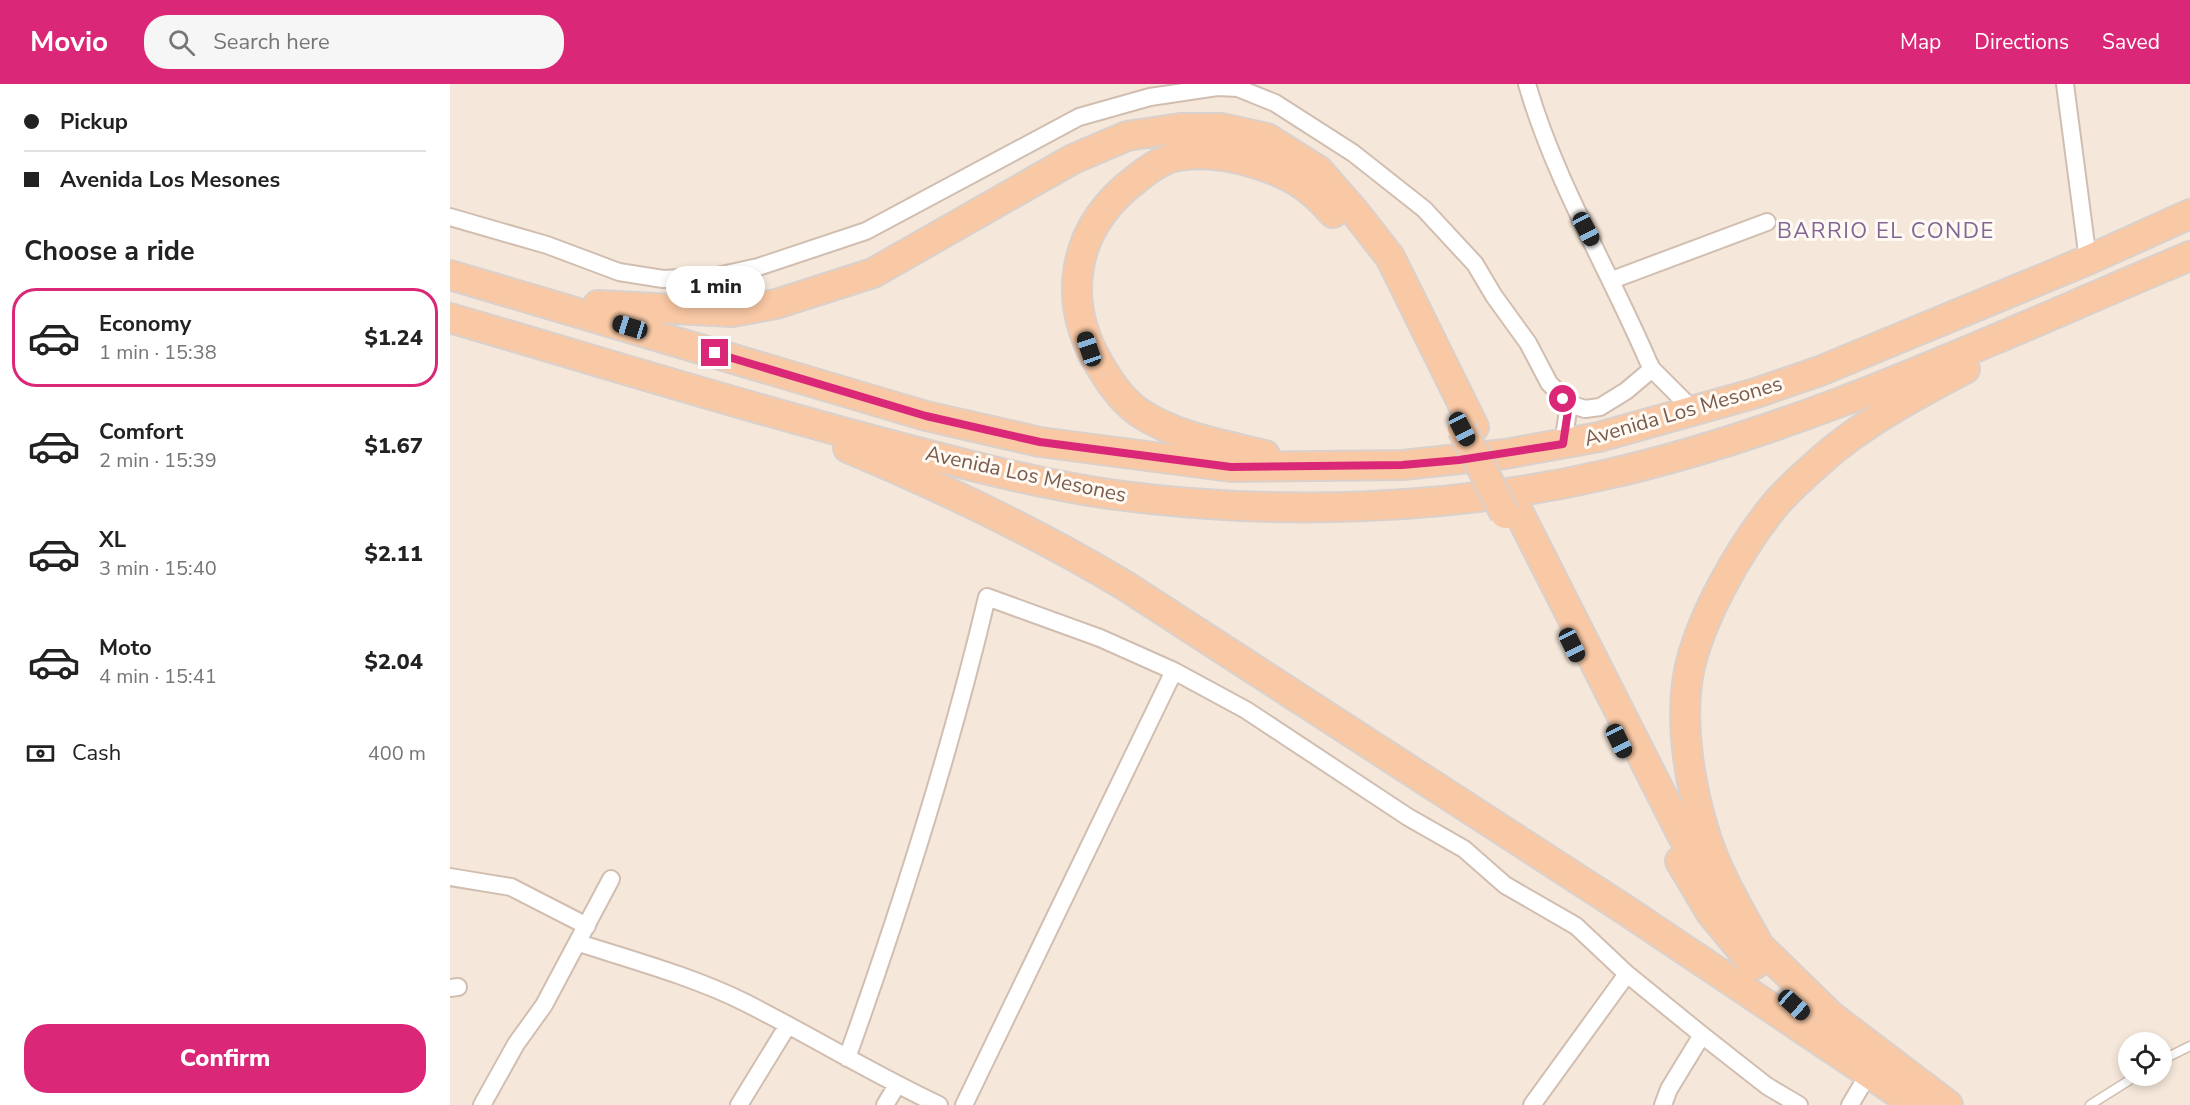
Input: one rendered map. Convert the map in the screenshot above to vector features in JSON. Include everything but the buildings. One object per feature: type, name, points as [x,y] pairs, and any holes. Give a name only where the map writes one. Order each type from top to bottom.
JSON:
[{"type":"highway","points":[[545,301],[732,312],[776,304],[873,273],[1073,159],[1126,136],[1180,128],[1222,128],[1267,138],[1318,170],[1390,257],[1468,428],[1511,512],[1682,835],[1733,920],[1762,951],[1831,1016],[1948,1105]]},
{"type":"highway","points":[[1314,467],[1212,443],[1141,414],[1115,391],[1089,349],[1078,316],[1077,268],[1095,225],[1117,194],[1144,173],[1176,156],[1220,154],[1278,171],[1313,190],[1381,278],[1468,428]]},
{"type":"highway","name":"Avenida Los Mesones","points":[[450,275],[545,301],[926,416],[1040,442],[1231,467],[1314,467],[1459,460],[1599,437],[1694,411],[1820,370],[2088,260],[2190,214]]},
{"type":"highway","name":"Avenida Los Mesones","points":[[450,318],[785,417],[1046,482],[1116,495],[1234,506],[1408,504],[1581,480],[1690,453],[1829,407],[2190,256]]},
{"type":"highway","points":[[1762,951],[1728,889],[1706,838],[1695,795],[1686,719],[1689,670],[1704,628],[1726,582],[1743,550],[1774,506],[1835,448],[1908,400],[2108,291]]},
{"type":"highway","points":[[785,417],[1024,529],[1114,579],[1627,911],[1916,1105]]},
{"type":"highway","points":[[1511,512],[1677,856],[1711,914],[1741,952],[1869,1073]]},
{"type":"street","points":[[1527,84],[1565,191],[1612,280],[1652,369],[1694,411]]},
{"type":"street","points":[[2065,84],[2088,260]]},
{"type":"street","points":[[450,217],[547,245],[618,272],[663,279],[717,276],[758,267],[866,231],[1079,117],[1150,97],[1217,87],[1238,88],[1275,103],[1353,153],[1424,209],[1475,264],[1494,296],[1528,343],[1549,382],[1569,404],[1585,409],[1599,407],[1626,392],[1652,369]]},
{"type":"street","points":[[1612,280],[1767,222]]},
{"type":"street","points":[[1563,444],[1569,404]]},
{"type":"street","points":[[847,1058],[904,893],[975,649],[987,597],[1100,638],[1174,671],[1246,710],[1407,817],[1464,849],[1506,885],[1576,926],[1627,974],[1702,1035],[1767,1086],[1799,1105]]},
{"type":"street","points":[[964,1105],[1174,671]]},
{"type":"street","points":[[450,877],[511,887],[587,926]]},
{"type":"street","points":[[482,1105],[516,1044],[544,1005],[579,943],[610,879]]},
{"type":"street","points":[[579,943],[656,968],[733,997],[939,1105]]},
{"type":"street","points":[[1532,1105],[1627,974]]},
{"type":"street","points":[[739,1105],[788,1025]]},
{"type":"street","points":[[1663,1105],[1668,1089],[1702,1035]]},
{"type":"street","points":[[1850,1105],[1869,1073]]},
{"type":"street","points":[[885,1105],[897,1085]]},
{"type":"lane","points":[[2172,1055],[2190,1046]]},
{"type":"lane","points":[[2090,1105],[2120,1086]]},
{"type":"shaded area","points":[[450,84],[2190,84],[2190,1105],[450,1105]]},
{"type":"district","name":"BARRIO EL CONDE","points":[[1886,230]]},
{"type":"route","points":[[715,353],[926,416],[1040,442],[1231,467],[1402,465],[1505,454],[1563,444],[1569,404],[1563,399]]}]
